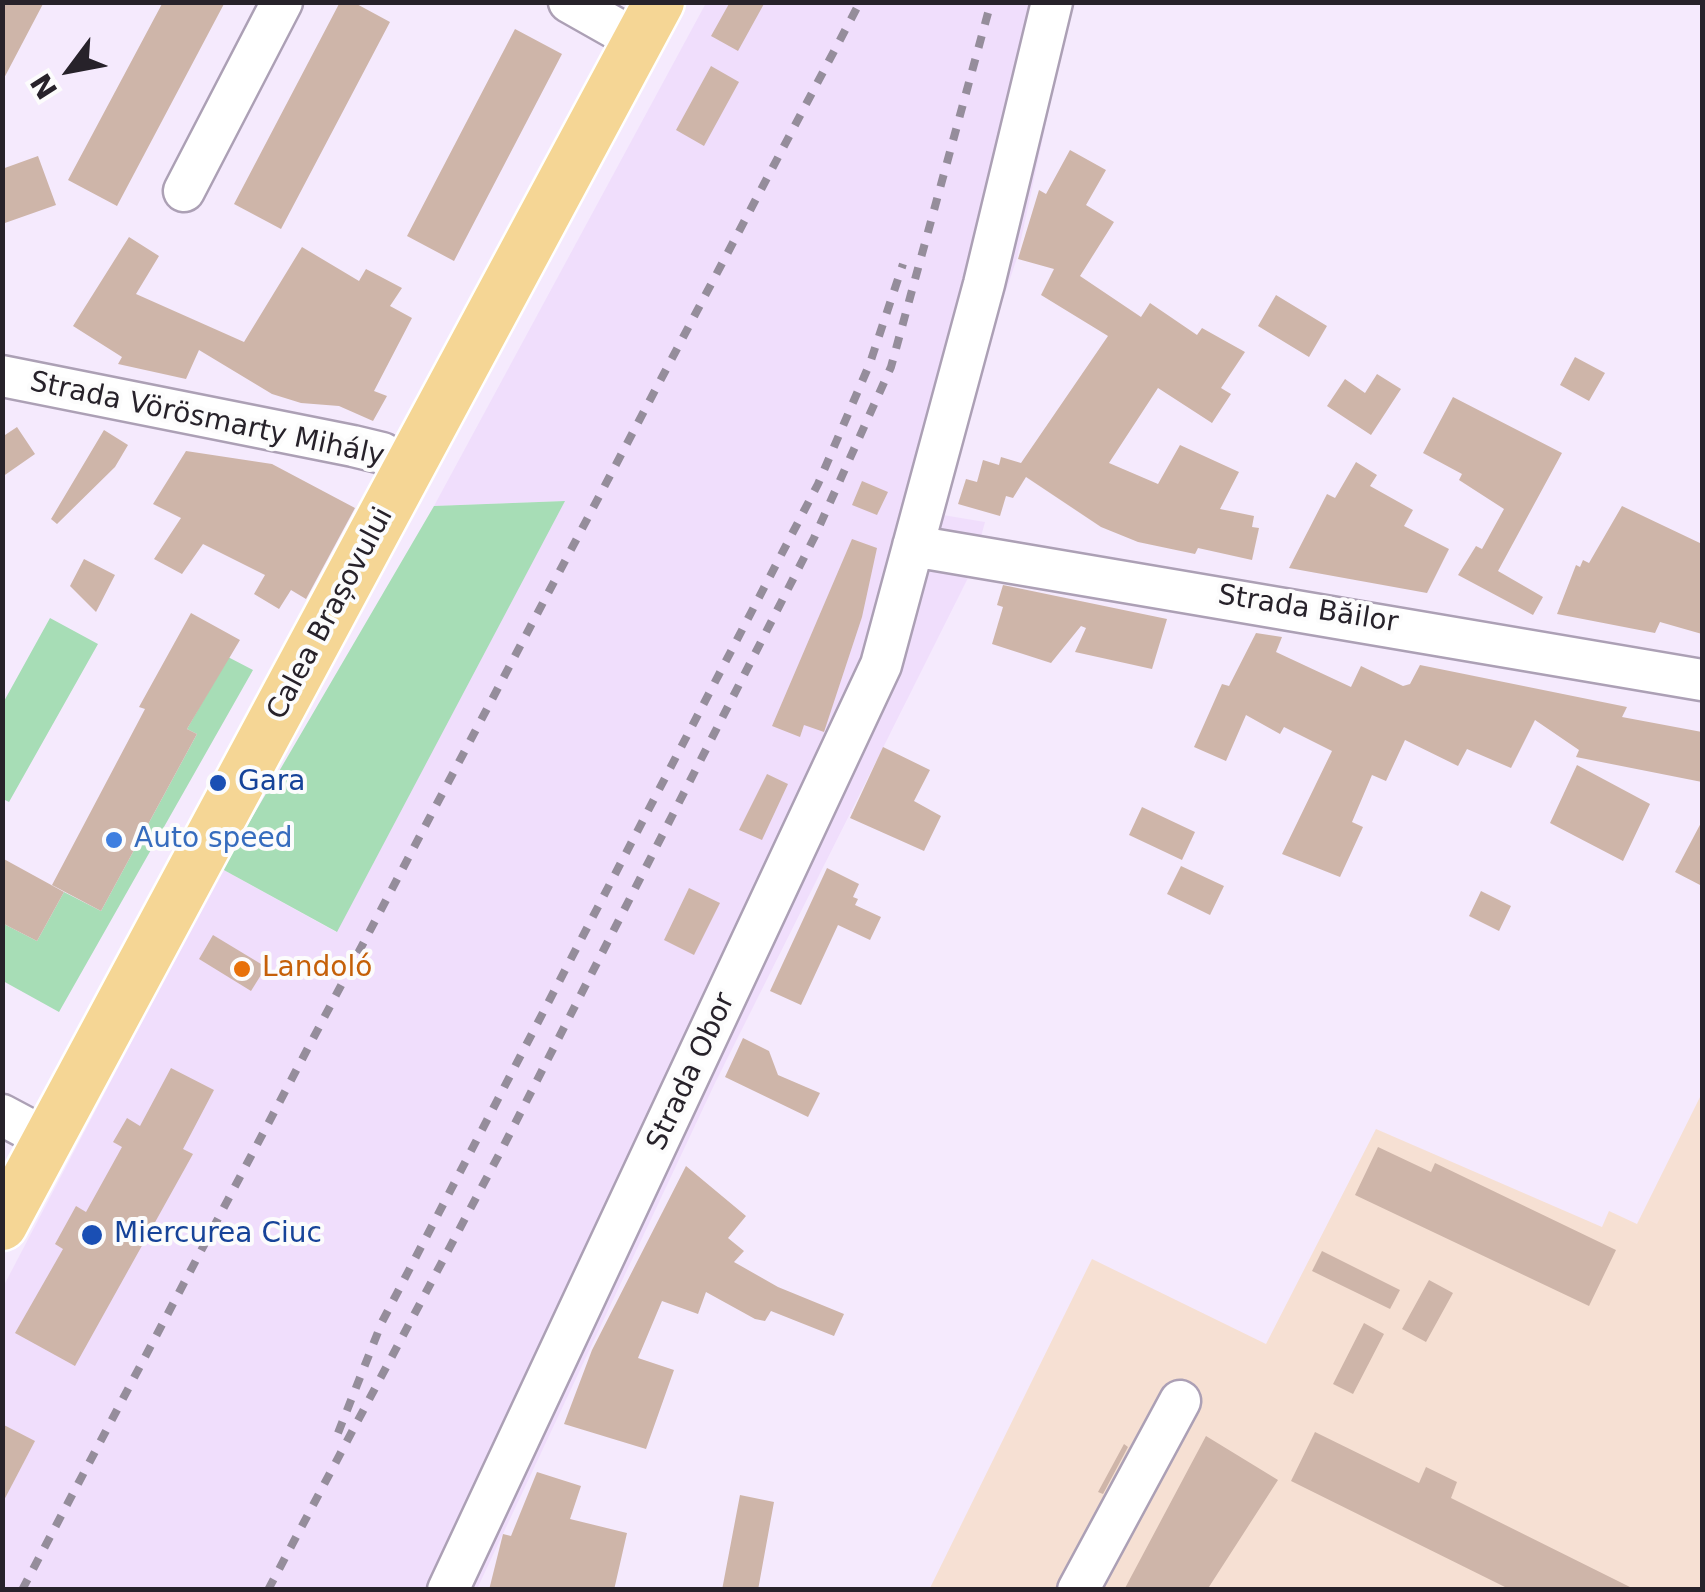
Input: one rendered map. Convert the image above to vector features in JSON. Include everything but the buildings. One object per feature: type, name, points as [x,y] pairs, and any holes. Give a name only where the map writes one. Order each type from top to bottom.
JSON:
[{"type":"main road","name":"Calea Brașovului","points":[[2,1225],[648,22]]},
{"type":"street","points":[[184,192],[282,2]]},
{"type":"street","points":[[568,2],[648,22]]},
{"type":"street","name":"Strada Obor","points":[[448,1590],[881,665],[984,284],[1052,2]]},
{"type":"street","name":"Strada Vörösmarty Mihály","points":[[2,376],[354,446],[382,453],[409,468]]},
{"type":"street","name":"Strada Băilor","points":[[913,546],[1702,680]]},
{"type":"street","points":[[2,1114],[48,1140]]},
{"type":"street","points":[[1078,1590],[1180,1401]]},
{"type":"shaded area","points":[[706,3],[1072,3],[1017,258],[931,513],[985,522],[972,570],[715,1083],[477,1589],[3,1589],[2,1289],[222,869],[336,932],[564,501],[434,506]]},
{"type":"shaded area","points":[[1702,1093],[1702,1589],[929,1590],[1092,1259],[1266,1344],[1376,1129],[1602,1227],[1609,1211],[1637,1224]]},
{"type":"green space","points":[[565,501],[337,932],[222,869],[434,506]]},
{"type":"green space","points":[[50,618],[98,644],[9,802],[3,799],[3,703]]},
{"type":"green space","points":[[228,657],[253,670],[59,1012],[3,981],[2,923],[37,941],[64,892],[101,911],[197,734],[187,729]]},
{"type":"railway","points":[[22,1590],[860,2]]},
{"type":"railway","points":[[268,1590],[503,1147],[814,538],[891,367],[991,2]]},
{"type":"railway","points":[[338,1433],[382,1322],[818,484],[870,363],[903,264]]},
{"type":"place","name":"Gara","points":[[218,783]]},
{"type":"place","name":"Auto speed","points":[[114,840]]},
{"type":"place","name":"Landoló","points":[[242,969]]},
{"type":"place","name":"Miercurea Ciuc","points":[[92,1235]]}]
